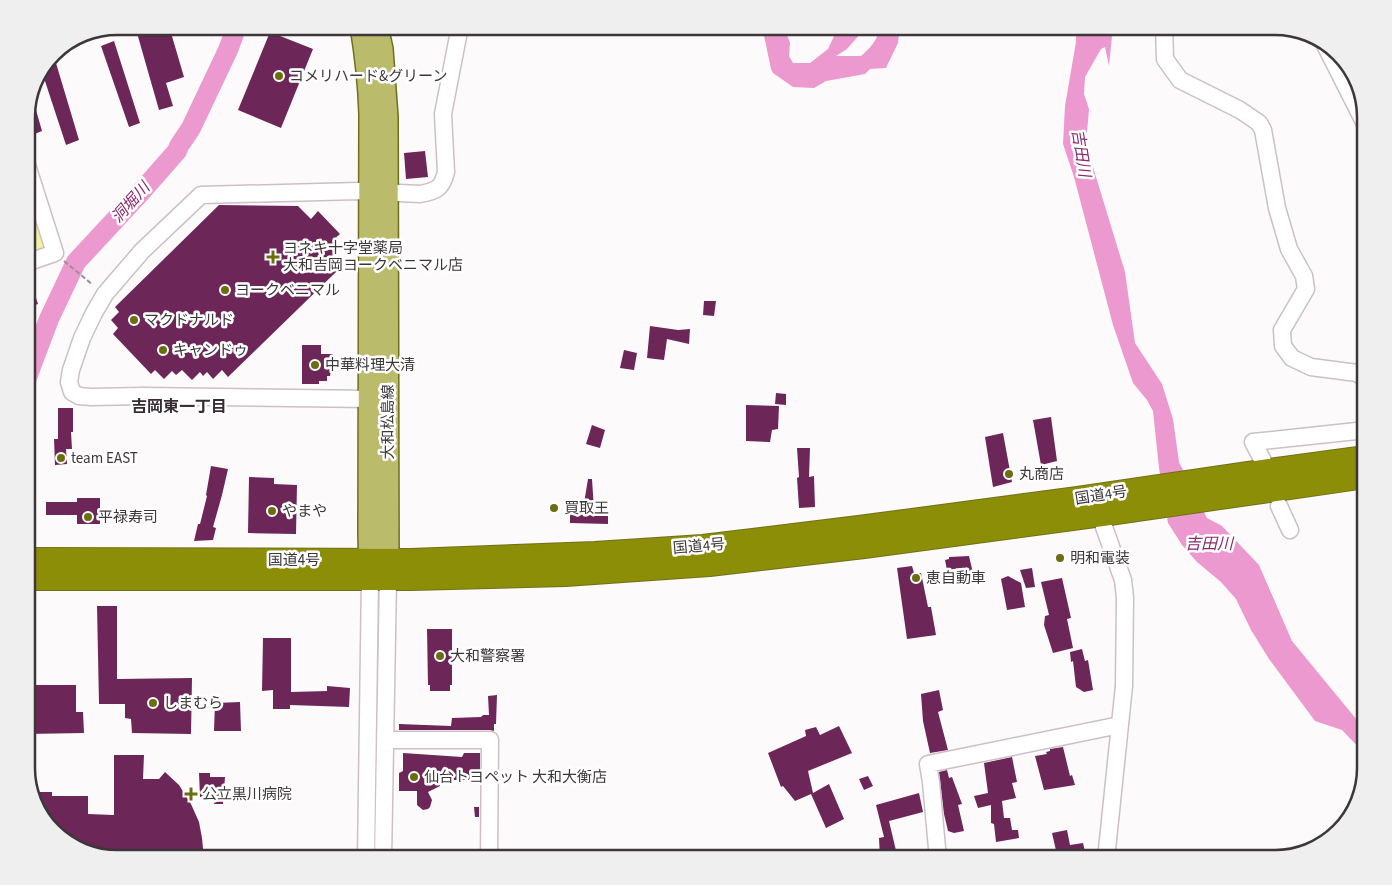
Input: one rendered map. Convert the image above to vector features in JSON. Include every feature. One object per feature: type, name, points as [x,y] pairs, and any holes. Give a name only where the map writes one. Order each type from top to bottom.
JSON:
[{"type":"highway","name":"国道4号","points":[[35,560],[565,574],[709,564],[855,547],[1357,459]]},
{"type":"highway","name":"国道4号","points":[[1255,476],[1357,476]]},
{"type":"highway","name":"国道4号","points":[[35,578],[379,570]]},
{"type":"main road","name":"大和松島線","points":[[363,35],[379,192],[379,570]]},
{"type":"main road","name":"大和松島線","points":[[379,35],[382,49],[387,117],[379,192],[369,399],[379,570]]},
{"type":"street","points":[[369,399],[91,397],[78,396],[72,392],[69,382],[82,338],[102,292],[201,195],[379,192],[420,194],[438,188],[444,182],[446,172],[442,114],[458,35]]},
{"type":"street","points":[[1164,35],[1165,59],[1180,80],[1240,110],[1259,124],[1263,130],[1277,208],[1289,249],[1304,276],[1306,289],[1282,330],[1283,346],[1292,358],[1311,367],[1357,374]]},
{"type":"street","points":[[1332,58],[1356,106]]},
{"type":"street","points":[[35,191],[54,253],[35,260]]},
{"type":"street","points":[[1255,476],[1253,442],[1357,431]]},
{"type":"street","points":[[1100,505],[1104,528],[1123,580],[1125,598],[1124,686],[1107,850]]},
{"type":"street","points":[[1279,506],[1290,530]]},
{"type":"street","points":[[379,570],[386,740],[383,850]]},
{"type":"street","points":[[366,850],[379,570]]},
{"type":"street","points":[[937,850],[928,764],[1120,725]]},
{"type":"street","points":[[386,740],[490,740],[489,850]]},
{"type":"path","points":[[54,253],[102,292]]},
{"type":"green space","points":[[35,213],[45,247],[41,253],[35,255]]},
{"type":"water","points":[[764,35],[787,35],[790,43],[789,56],[793,63],[810,63],[828,49],[835,35],[859,35],[847,49],[836,56],[861,56],[874,43],[878,35],[899,35],[898,43],[886,68],[870,69],[865,74],[826,81],[814,88],[793,87],[773,73]]},
{"type":"water","name":"吉田川","points":[[1077,35],[1112,35],[1109,66],[1105,47],[1101,49],[1085,77],[1084,94],[1089,109],[1086,144],[1125,272],[1135,343],[1162,384],[1173,419],[1179,462],[1207,518],[1222,526],[1259,565],[1292,641],[1357,720],[1357,746],[1342,730],[1315,721],[1269,659],[1251,630],[1236,599],[1221,582],[1197,562],[1182,545],[1168,523],[1159,468],[1153,411],[1147,400],[1133,383],[1113,325],[1074,177],[1063,144],[1065,106]]},
{"type":"building","points":[[138,35],[172,35],[184,77],[166,83],[173,106],[159,110]]},
{"type":"building","points":[[269,35],[278,35],[313,49],[281,128],[238,110]]},
{"type":"building","points":[[114,41],[140,123],[129,127],[101,46]]},
{"type":"building","points":[[56,63],[79,140],[66,145],[44,79]]},
{"type":"building","points":[[35,111],[42,131],[35,134]]},
{"type":"building","points":[[425,151],[428,177],[406,179],[404,153]]},
{"type":"building","name":"ヨークベニマル","points":[[219,205],[298,206],[311,219],[318,211],[340,234],[332,241],[336,245],[331,249],[340,258],[331,266],[336,272],[228,377],[222,370],[213,379],[207,372],[203,376],[200,372],[192,380],[182,370],[176,375],[172,371],[164,379],[155,370],[151,374],[113,334],[118,328],[111,320],[119,312],[115,307]]},
{"type":"building","points":[[704,301],[716,301],[714,316],[703,315]]},
{"type":"building","points":[[650,326],[678,330],[690,329],[689,344],[667,339],[664,360],[647,358]]},
{"type":"building","points":[[302,345],[321,345],[321,354],[333,354],[330,376],[327,376],[327,381],[319,381],[319,384],[302,384]]},
{"type":"building","points":[[624,350],[637,353],[634,370],[620,368]]},
{"type":"building","points":[[776,393],[786,394],[786,405],[775,404]]},
{"type":"building","points":[[746,405],[779,406],[778,429],[772,430],[770,442],[746,441]]},
{"type":"building","points":[[58,408],[73,408],[73,432],[71,432],[72,449],[66,449],[67,464],[55,465],[54,439],[58,439]]},
{"type":"building","points":[[1051,417],[1057,461],[1041,465],[1033,420]]},
{"type":"building","points":[[592,425],[605,430],[600,448],[586,444]]},
{"type":"building","points":[[1003,433],[1012,482],[993,487],[985,437]]},
{"type":"building","points":[[797,448],[810,448],[809,477],[814,476],[815,507],[799,508]]},
{"type":"building","points":[[211,466],[228,469],[213,527],[216,528],[213,540],[194,541],[207,496]]},
{"type":"building","points":[[249,477],[274,478],[274,484],[297,485],[296,534],[248,533]]},
{"type":"building","points":[[588,479],[592,479],[594,510],[608,511],[608,524],[570,523],[570,514],[574,514],[574,503],[584,503]]},
{"type":"building","points":[[77,498],[100,498],[100,524],[77,524],[77,515],[46,515],[46,502],[77,502]]},
{"type":"building","points":[[969,556],[973,573],[962,574],[961,568],[947,570],[945,560],[949,559],[949,557]]},
{"type":"building","points":[[912,566],[914,573],[921,573],[928,607],[931,607],[936,635],[907,639],[897,568]]},
{"type":"building","points":[[1032,568],[1035,587],[1026,588],[1020,570]]},
{"type":"building","points":[[1008,576],[1021,583],[1025,607],[1007,610],[1001,579]]},
{"type":"building","points":[[1062,578],[1071,618],[1067,619],[1073,648],[1053,653],[1044,625],[1045,616],[1049,615],[1041,582]]},
{"type":"building","points":[[97,606],[117,606],[117,679],[192,678],[191,734],[132,733],[131,719],[125,718],[125,704],[99,704]]},
{"type":"building","points":[[427,629],[452,629],[452,685],[450,685],[450,691],[430,691],[430,685],[428,685]]},
{"type":"building","points":[[263,638],[291,638],[291,692],[327,691],[327,686],[350,688],[349,707],[290,705],[290,709],[273,709],[273,690],[262,691]]},
{"type":"building","points":[[1082,649],[1085,661],[1088,660],[1093,690],[1084,692],[1076,687],[1070,652]]},
{"type":"building","points":[[35,685],[76,685],[76,712],[83,712],[84,733],[35,734]]},
{"type":"building","points":[[939,690],[943,710],[938,712],[948,750],[930,753],[923,721],[921,694]]},
{"type":"building","points":[[497,695],[494,731],[399,730],[399,724],[451,726],[452,718],[489,715],[488,696]]},
{"type":"building","points":[[240,702],[241,731],[214,731],[215,703]]},
{"type":"building","points":[[839,726],[852,753],[808,771],[813,793],[829,784],[844,819],[826,828],[811,794],[795,801],[783,786],[781,787],[768,753],[806,736],[805,730],[816,727],[820,735]]},
{"type":"building","points":[[1063,747],[1070,776],[1072,775],[1075,785],[1044,790],[1035,756],[1047,754],[1046,752],[1050,751],[1050,749]]},
{"type":"building","points":[[403,753],[462,757],[464,753],[480,753],[480,780],[440,780],[440,786],[428,792],[432,800],[430,807],[423,810],[417,805],[417,791],[399,791],[399,773],[403,771]]},
{"type":"building","points":[[114,755],[144,755],[143,779],[159,779],[165,772],[179,785],[191,804],[199,822],[203,850],[116,850],[90,846],[80,842],[59,826],[46,809],[39,792],[52,792],[52,796],[88,796],[88,814],[114,815]]},
{"type":"building","points":[[1012,757],[1017,782],[1012,783],[1016,798],[1002,801],[1004,818],[1010,818],[1012,830],[1018,830],[1019,838],[996,842],[994,824],[991,823],[991,805],[978,808],[974,796],[988,793],[984,763]]},
{"type":"building","points":[[947,770],[949,778],[952,777],[962,804],[958,805],[964,831],[954,833],[948,831],[939,772]]},
{"type":"building","points":[[199,773],[210,773],[210,777],[225,777],[223,804],[214,804],[215,797],[200,797]]},
{"type":"building","points":[[868,776],[873,786],[864,790],[859,779]]},
{"type":"building","points":[[919,793],[923,812],[889,821],[896,850],[880,850],[879,838],[884,837],[876,805]]},
{"type":"building","points":[[474,807],[479,807],[479,817],[475,817]]},
{"type":"building","points":[[1067,830],[1070,845],[1083,843],[1085,850],[1056,850],[1052,833]]},
{"type":"waterway","name":"洞堀川","points":[[35,356],[49,319],[76,262],[177,151],[191,128],[234,35]]},
{"type":"place","name":"コメリハード&グリーン","points":[[279,76]]},
{"type":"place","name":"ヨネキ十字堂薬局 大和吉岡ヨークベニマル店","points":[[273,257]]},
{"type":"place","name":"ヨークベニマル","points":[[225,290]]},
{"type":"place","name":"マクドナルド","points":[[134,320]]},
{"type":"place","name":"キャンドゥ","points":[[163,350]]},
{"type":"place","name":"中華料理大清","points":[[315,365]]},
{"type":"place","name":"team EAST","points":[[61,458]]},
{"type":"place","name":"丸商店","points":[[1009,474]]},
{"type":"place","name":"買取王","points":[[554,508]]},
{"type":"place","name":"やまや","points":[[272,511]]},
{"type":"place","name":"平禄寿司","points":[[88,517]]},
{"type":"place","name":"明和電装","points":[[1060,558]]},
{"type":"place","name":"恵自動車","points":[[916,578]]},
{"type":"place","name":"大和警察署","points":[[440,656]]},
{"type":"place","name":"しまむら","points":[[153,703]]},
{"type":"place","name":"仙台トヨペット 大和大衡店","points":[[414,777]]},
{"type":"place","name":"公立黒川病院","points":[[191,794]]},
{"type":"district","name":"吉岡東一丁目","points":[[179,406]]}]
